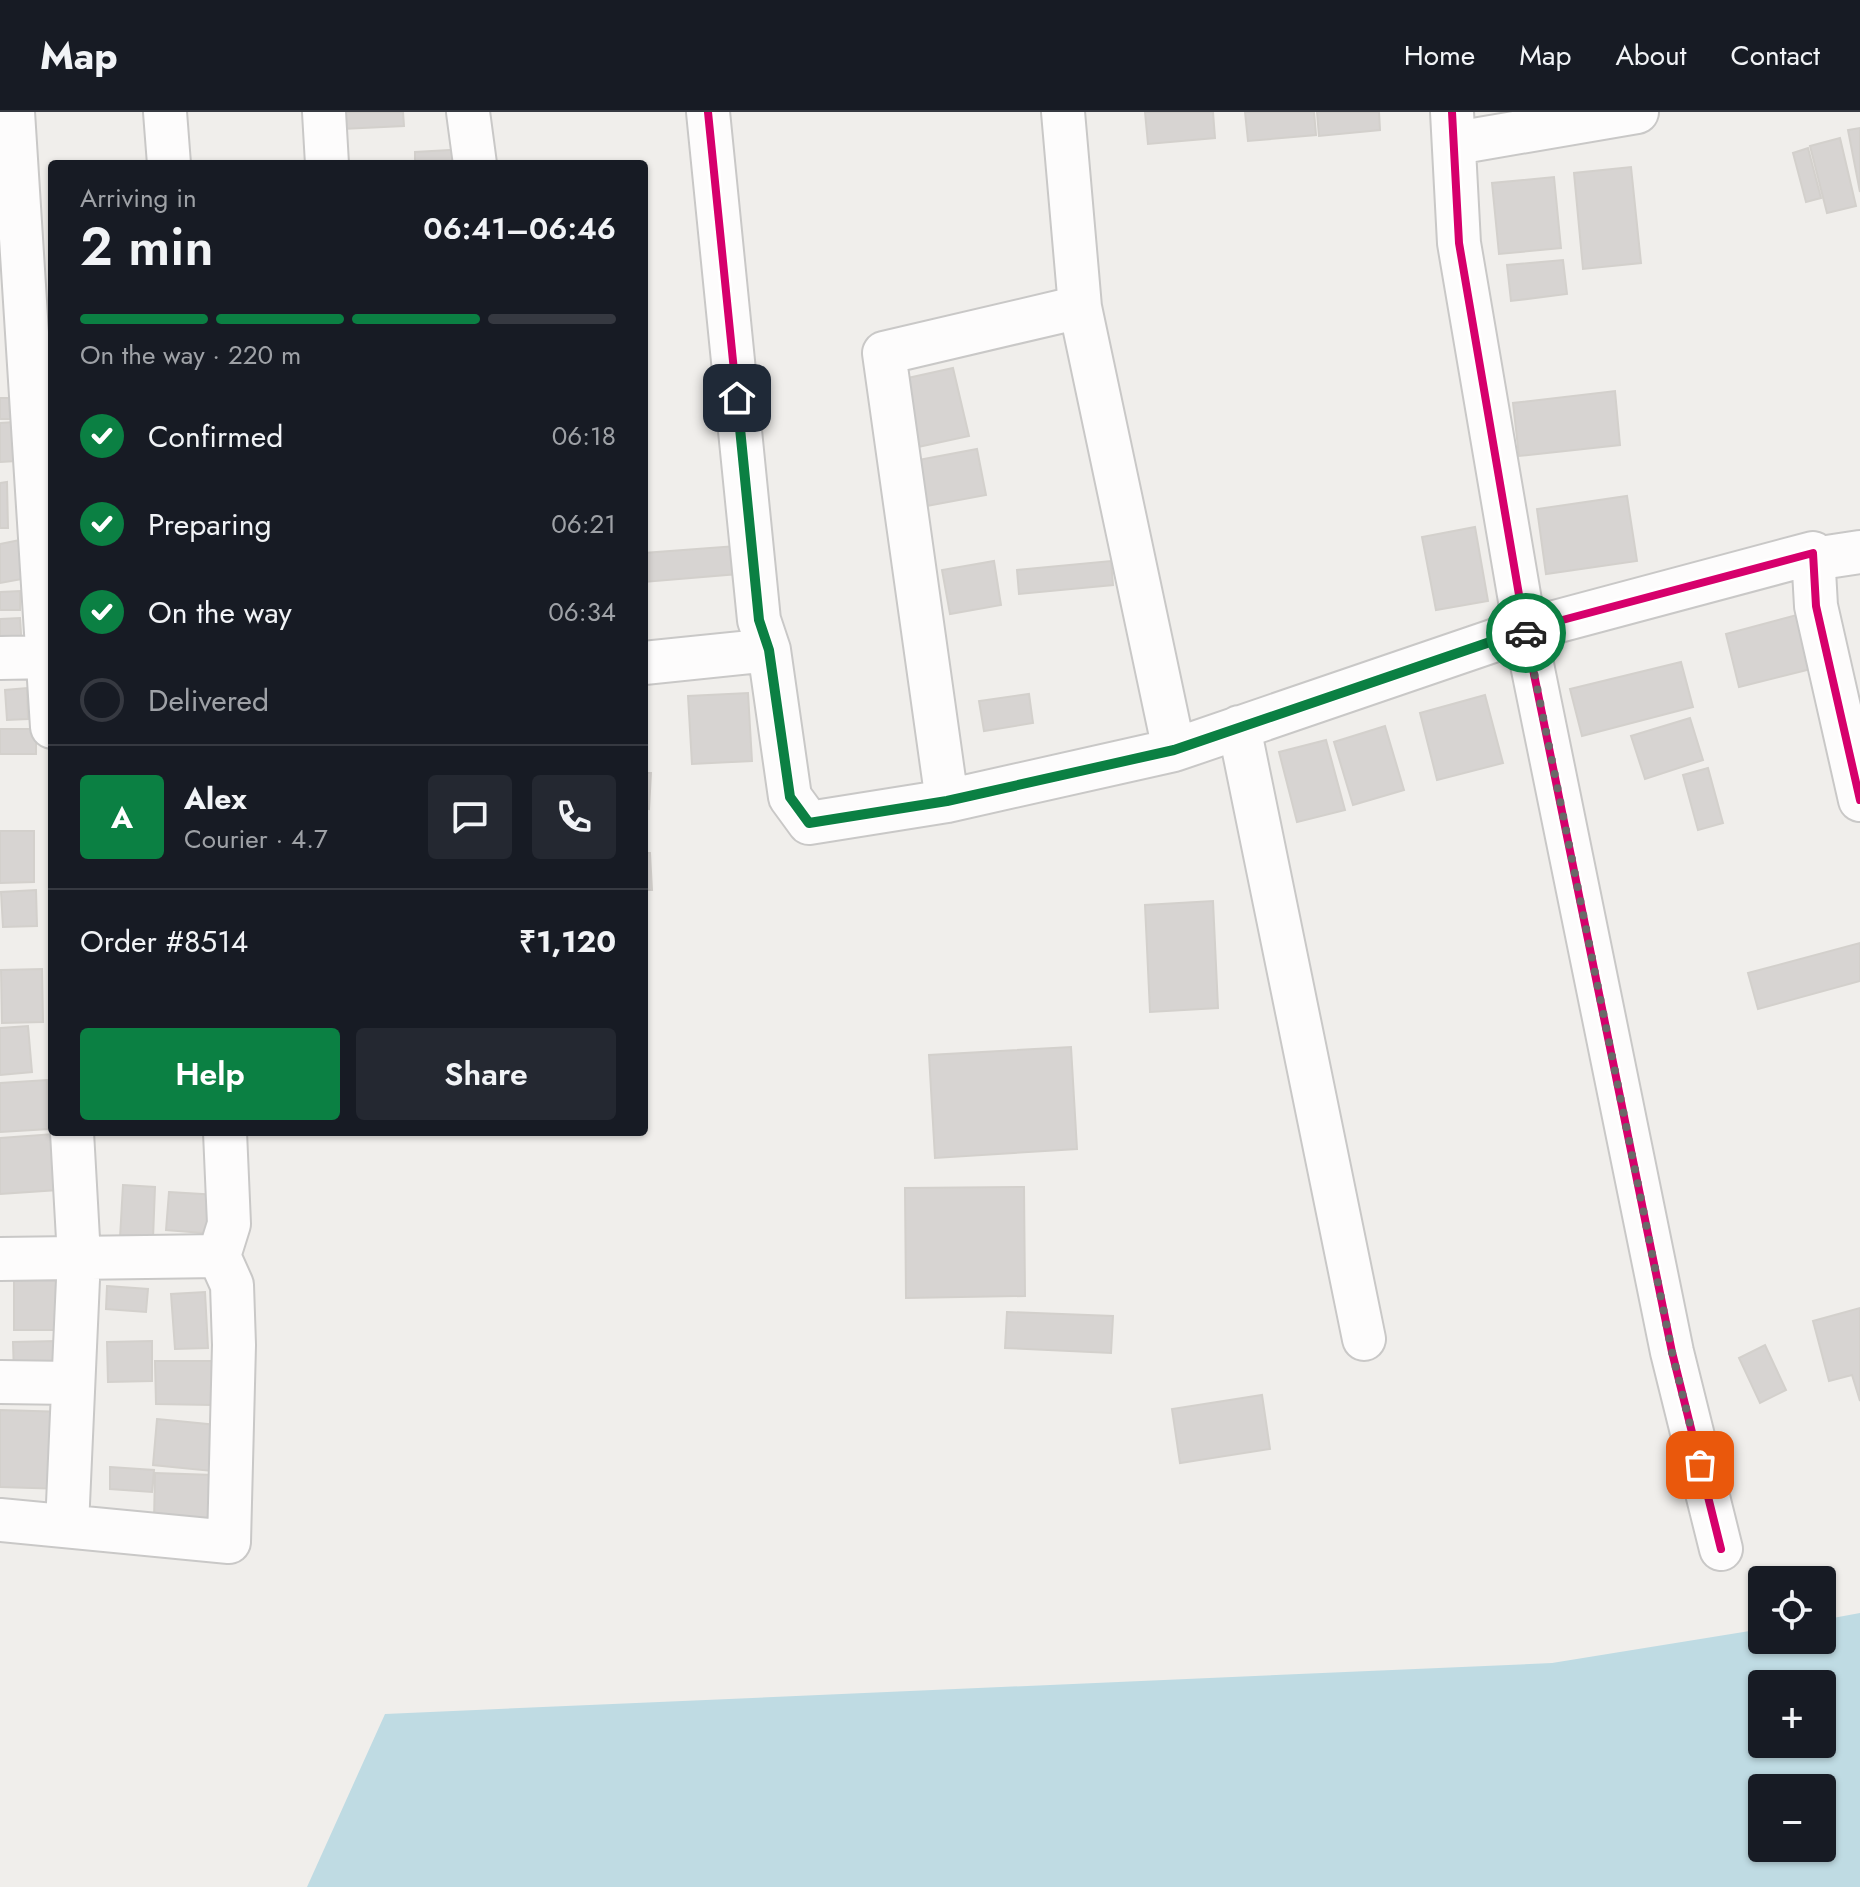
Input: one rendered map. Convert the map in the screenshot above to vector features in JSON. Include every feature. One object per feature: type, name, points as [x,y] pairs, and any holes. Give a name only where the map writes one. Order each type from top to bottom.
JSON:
[{"type":"street","points":[[13,112],[48,628]]},
{"type":"street","points":[[165,112],[169,160]]},
{"type":"street","points":[[324,112],[327,160]]},
{"type":"street","points":[[468,112],[474,160]]},
{"type":"street","points":[[708,112],[759,620],[769,650],[790,797],[809,823],[947,801],[1174,750],[1525,630],[1813,553],[1816,606],[1860,800]]},
{"type":"street","points":[[1063,112],[1080,307],[1174,750]]},
{"type":"street","points":[[1637,112],[1454,127],[1459,243],[1525,630],[1672,1352],[1721,1549]]},
{"type":"street","points":[[947,801],[884,353],[1080,307]]},
{"type":"street","points":[[648,663],[769,650]]},
{"type":"street","points":[[0,658],[48,657]]},
{"type":"street","points":[[1239,727],[1364,1339]]},
{"type":"street","points":[[67,1526],[79,1257],[72,1136]]},
{"type":"street","points":[[0,1520],[229,1542],[234,1345],[232,1285],[219,1256],[229,1224],[225,1136]]},
{"type":"street","points":[[0,1259],[219,1256]]},
{"type":"street","points":[[0,1382],[73,1383]]},
{"type":"water","points":[[1860,1613],[1860,1887],[307,1887],[385,1714],[1552,1663],[1748,1631],[1748,1654],[1836,1654],[1836,1617]]},
{"type":"building","points":[[341,112],[403,112],[404,126],[342,129]]},
{"type":"building","points":[[1145,112],[1213,112],[1215,138],[1148,144]]},
{"type":"building","points":[[1245,112],[1314,112],[1316,135],[1248,141]]},
{"type":"building","points":[[1317,112],[1379,112],[1380,130],[1319,136]]},
{"type":"building","points":[[1860,128],[1860,192],[1848,130]]},
{"type":"building","points":[[1840,138],[1856,206],[1827,213],[1810,146]]},
{"type":"building","points":[[1808,148],[1821,198],[1806,202],[1793,153]]},
{"type":"building","points":[[467,149],[468,160],[415,160],[415,152]]},
{"type":"building","points":[[1631,167],[1641,263],[1583,269],[1574,173]]},
{"type":"building","points":[[1554,177],[1561,248],[1499,254],[1492,183]]},
{"type":"building","points":[[1563,260],[1567,294],[1511,301],[1507,265]]},
{"type":"building","points":[[953,368],[969,436],[918,447],[903,379]]},
{"type":"building","points":[[1615,391],[1620,445],[1519,456],[1513,403]]},
{"type":"building","points":[[0,398],[9,398],[10,419],[0,419]]},
{"type":"building","points":[[14,422],[16,461],[0,462],[0,423]]},
{"type":"building","points":[[977,449],[986,495],[921,507],[913,461]]},
{"type":"building","points":[[7,482],[8,528],[0,528],[0,483]]},
{"type":"building","points":[[1627,496],[1637,561],[1546,574],[1537,509]]},
{"type":"building","points":[[1475,527],[1488,601],[1436,610],[1422,537]]},
{"type":"building","points":[[25,539],[33,577],[0,583],[0,544]]},
{"type":"building","points":[[736,546],[738,574],[648,582],[648,553]]},
{"type":"building","points":[[994,561],[1001,605],[950,614],[942,570]]},
{"type":"building","points":[[1111,561],[1113,585],[1019,594],[1017,570]]},
{"type":"building","points":[[20,591],[20,610],[0,610],[0,592]]},
{"type":"building","points":[[1797,615],[1811,669],[1739,687],[1726,634]]},
{"type":"building","points":[[20,618],[22,648],[0,649],[0,619]]},
{"type":"building","points":[[1681,662],[1693,707],[1582,736],[1570,689]]},
{"type":"building","points":[[27,688],[28,719],[7,720],[5,690]]},
{"type":"building","points":[[748,693],[752,761],[692,764],[688,696]]},
{"type":"building","points":[[1029,694],[1033,723],[984,731],[979,701]]},
{"type":"building","points":[[1485,695],[1503,763],[1437,780],[1420,713]]},
{"type":"building","points":[[1690,718],[1703,760],[1645,779],[1631,736]]},
{"type":"building","points":[[1385,726],[1404,790],[1353,805],[1334,742]]},
{"type":"building","points":[[0,729],[36,729],[36,754],[0,754]]},
{"type":"building","points":[[1326,740],[1345,810],[1297,822],[1279,752]]},
{"type":"building","points":[[1708,768],[1723,823],[1698,830],[1683,775]]},
{"type":"building","points":[[648,773],[651,773],[649,809]]},
{"type":"building","points":[[0,831],[34,831],[34,882],[0,883]]},
{"type":"building","points":[[648,853],[650,853],[652,890],[648,890]]},
{"type":"building","points":[[36,890],[37,926],[3,927],[1,892]]},
{"type":"building","points":[[1213,901],[1218,1008],[1150,1012],[1145,905]]},
{"type":"building","points":[[1860,943],[1860,981],[1758,1009],[1748,973]]},
{"type":"building","points":[[42,969],[43,1022],[2,1023],[1,970]]},
{"type":"building","points":[[28,1026],[32,1072],[0,1075],[0,1028]]},
{"type":"building","points":[[1071,1047],[1077,1149],[935,1158],[929,1055]]},
{"type":"building","points":[[47,1080],[48,1129],[0,1132],[0,1083]]},
{"type":"building","points":[[54,1136],[58,1190],[0,1194],[0,1138]]},
{"type":"building","points":[[123,1185],[155,1187],[153,1239],[120,1238]]},
{"type":"building","points":[[1024,1187],[1025,1296],[906,1298],[905,1188]]},
{"type":"building","points":[[169,1192],[218,1195],[215,1234],[166,1230]]},
{"type":"building","points":[[63,1280],[64,1330],[14,1330],[14,1281]]},
{"type":"building","points":[[107,1286],[148,1289],[146,1312],[106,1309]]},
{"type":"building","points":[[205,1292],[208,1348],[175,1349],[171,1294]]},
{"type":"building","points":[[1860,1308],[1860,1401],[1852,1375],[1829,1381],[1813,1321]]},
{"type":"building","points":[[1007,1312],[1113,1316],[1111,1353],[1005,1348]]},
{"type":"building","points":[[56,1341],[57,1373],[14,1375],[13,1342]]},
{"type":"building","points":[[152,1341],[152,1381],[108,1382],[107,1342]]},
{"type":"building","points":[[1765,1345],[1786,1390],[1760,1403],[1739,1358]]},
{"type":"building","points":[[155,1361],[212,1361],[212,1405],[156,1404]]},
{"type":"building","points":[[1262,1395],[1270,1449],[1180,1463],[1172,1409]]},
{"type":"building","points":[[0,1410],[66,1412],[63,1489],[0,1487]]},
{"type":"building","points":[[157,1419],[217,1425],[212,1471],[153,1465]]},
{"type":"building","points":[[110,1467],[154,1470],[152,1492],[110,1489]]},
{"type":"building","points":[[155,1473],[214,1475],[213,1522],[154,1521]]},
{"type":"cycle path","points":[[708,112],[759,620],[769,650],[790,797],[809,823],[947,801],[1174,750],[1525,630],[1813,553],[1816,606],[1860,800]]},
{"type":"cycle path","points":[[1452,112],[1459,243],[1525,630],[1672,1352],[1721,1549]]},
{"type":"way so far","points":[[1526,633],[1672,1352],[1700,1465]]},
{"type":"route","points":[[737,398],[759,620],[769,650],[790,797],[809,823],[947,801],[1174,750],[1525,630],[1526,633]]}]
